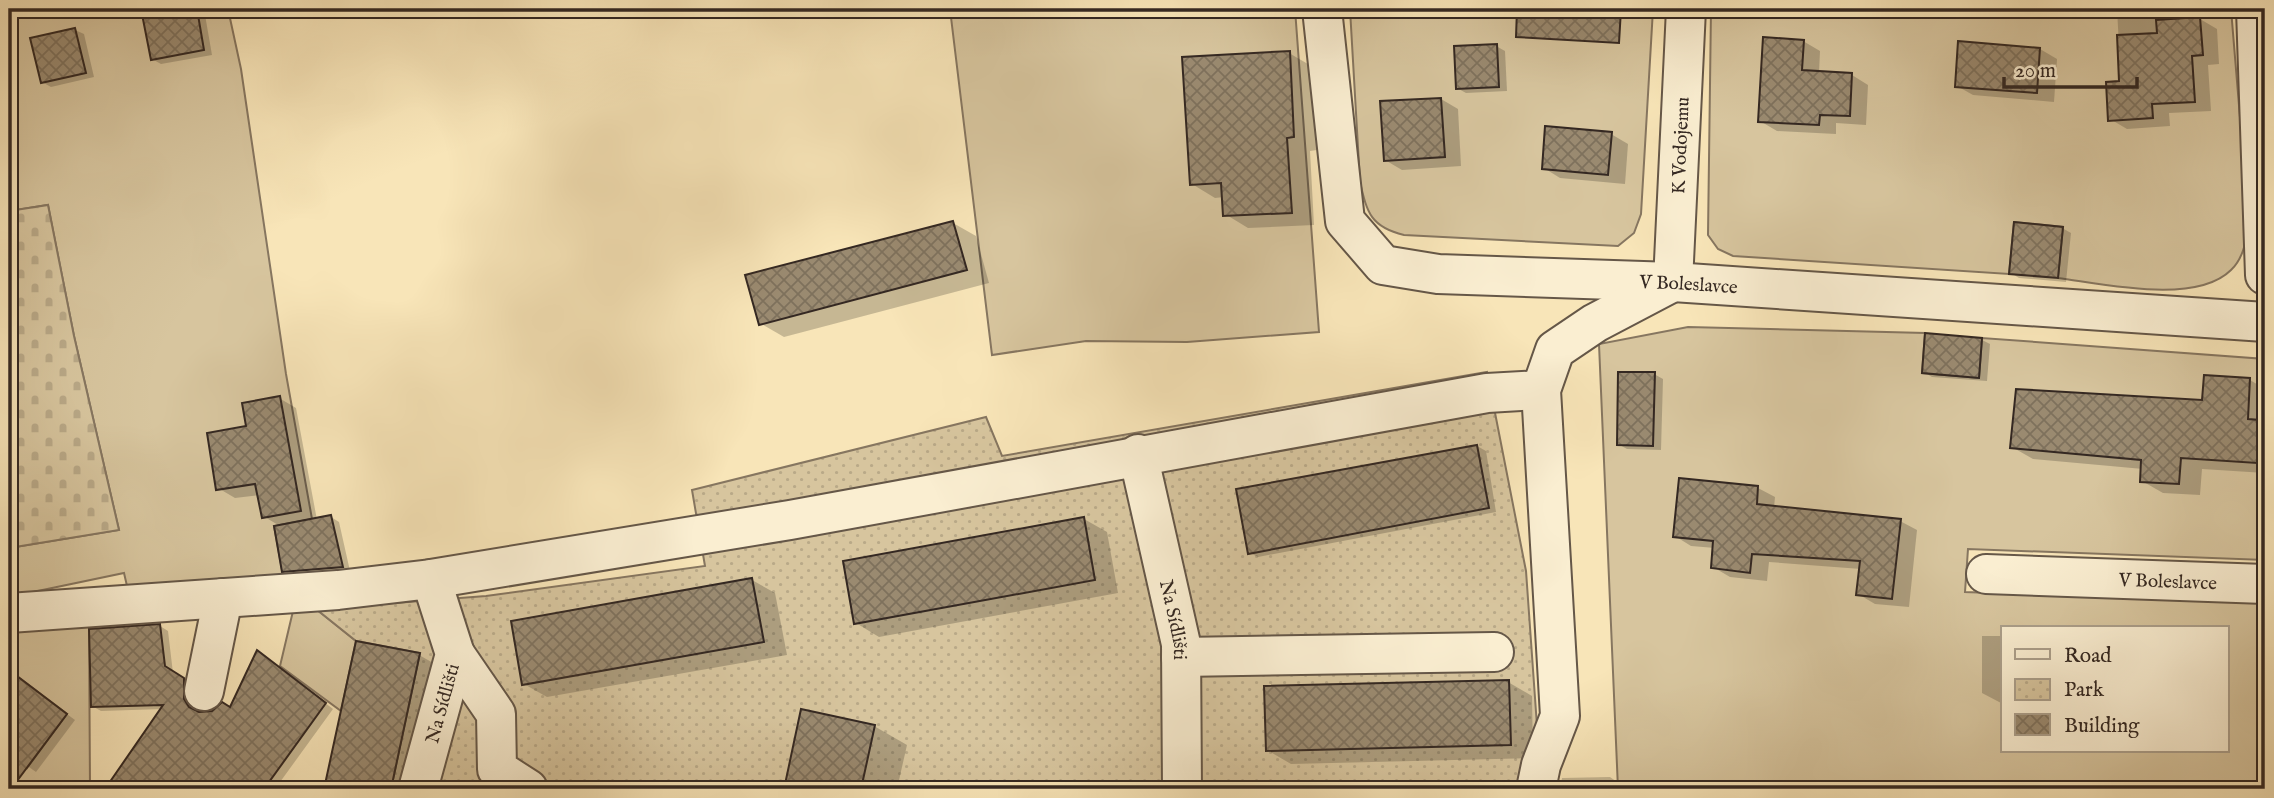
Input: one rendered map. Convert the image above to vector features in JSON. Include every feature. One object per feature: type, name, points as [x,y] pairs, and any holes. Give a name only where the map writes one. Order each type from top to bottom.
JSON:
[{"type":"street","name":"V Boleslavce","points":[[1322,9],[1345,221],[1383,265],[1438,274],[1673,282],[2265,321]]},
{"type":"street","name":"K Vodojemu","points":[[1673,282],[1686,9]]},
{"type":"street","points":[[2256,9],[2265,275]]},
{"type":"street","points":[[1536,789],[1541,765],[1560,716],[1541,390],[1555,350],[1595,323],[1673,282]]},
{"type":"street","points":[[9,613],[338,590],[431,579],[790,520],[1138,454],[1487,393],[1541,390]]},
{"type":"street","name":"Na Sídlišti","points":[[1138,454],[1181,657],[1182,789]]},
{"type":"street","name":"V Boleslavce","points":[[1986,573],[2265,584]]},
{"type":"street","name":"Na Sídlišti","points":[[418,789],[455,654],[431,579]]},
{"type":"street","points":[[204,691],[223,598]]},
{"type":"street","points":[[1181,657],[1494,652]]},
{"type":"street","points":[[455,654],[496,714],[497,769],[528,789]]},
{"type":"green space","points":[[9,9],[228,9],[241,69],[286,374],[312,519],[274,526],[283,575],[127,586],[124,573],[9,597],[9,548],[119,530],[74,336],[48,205],[9,211]]},
{"type":"green space","points":[[950,9],[1295,9],[1319,332],[1187,342],[1086,341],[992,355]]},
{"type":"green space","points":[[1350,9],[1653,9],[1641,214],[1634,233],[1618,246],[1404,235],[1377,223],[1368,210],[1360,182]]},
{"type":"green space","points":[[1711,9],[2231,9],[2249,226],[2241,255],[2231,270],[2215,281],[2196,287],[2173,289],[2124,287],[2058,278],[2063,227],[2014,222],[2009,274],[1733,256],[1718,249],[1708,235]]},
{"type":"green space","points":[[48,205],[74,336],[119,530],[9,548],[9,211]]},
{"type":"green space","points":[[1688,327],[1925,333],[1922,373],[1979,378],[1982,338],[2265,359],[2265,560],[1968,549],[1965,592],[2265,603],[2265,789],[1618,789],[1599,344]]},
{"type":"green space","points":[[1487,372],[1526,571],[1537,726],[1516,789],[391,789],[420,653],[356,641],[316,609],[486,596],[705,566],[692,490],[986,417],[1002,456]]},
{"type":"green space","points":[[316,609],[356,641],[341,711],[280,666],[293,611]]},
{"type":"green space","points":[[89,625],[90,789],[9,789],[9,755],[27,768],[67,714],[9,670],[9,630]]},
{"type":"building","points":[[141,9],[197,9],[204,50],[151,60]]},
{"type":"building","points":[[1517,9],[1621,9],[1619,43],[1516,37]]},
{"type":"building","points":[[2200,17],[2203,55],[2192,56],[2195,102],[2152,104],[2153,118],[2108,121],[2106,82],[2119,81],[2117,35],[2157,33],[2156,20]]},
{"type":"building","points":[[75,28],[86,73],[41,83],[30,38]]},
{"type":"building","points":[[1763,37],[1804,40],[1802,70],[1852,73],[1850,116],[1820,115],[1819,125],[1758,122]]},
{"type":"building","points":[[1958,41],[2040,48],[2037,93],[1955,87]]},
{"type":"building","points":[[1497,44],[1499,87],[1456,89],[1454,46]]},
{"type":"building","points":[[1290,51],[1294,137],[1287,138],[1292,213],[1223,216],[1221,183],[1190,185],[1182,57]]},
{"type":"building","points":[[1441,98],[1445,157],[1384,161],[1380,101]]},
{"type":"building","points":[[1545,126],[1612,132],[1608,175],[1542,169]]},
{"type":"building","points":[[953,221],[967,270],[759,325],[745,275]]},
{"type":"building","points":[[2014,222],[2063,227],[2058,278],[2009,274]]},
{"type":"building","points":[[1925,333],[1982,338],[1979,378],[1922,373]]},
{"type":"building","points":[[1618,372],[1655,372],[1653,446],[1617,445]]},
{"type":"building","points":[[2204,375],[2250,378],[2248,419],[2260,420],[2257,463],[2181,458],[2179,484],[2140,482],[2141,460],[2010,448],[2016,389],[2202,400]]},
{"type":"building","points":[[280,396],[301,511],[262,518],[255,484],[216,490],[207,433],[246,426],[242,403]]},
{"type":"building","points":[[1477,445],[1489,508],[1248,554],[1236,489]]},
{"type":"building","points":[[1679,478],[1758,486],[1757,504],[1901,519],[1892,599],[1856,595],[1860,561],[1752,554],[1750,573],[1711,568],[1713,541],[1673,537]]},
{"type":"building","points":[[331,515],[343,567],[282,572],[274,526]]},
{"type":"building","points":[[1084,517],[1095,580],[854,624],[843,561]]},
{"type":"building","points":[[752,578],[764,642],[522,685],[511,621]]},
{"type":"building","points":[[160,624],[165,666],[184,678],[184,699],[189,707],[199,712],[212,711],[222,702],[230,707],[257,650],[326,703],[264,789],[105,789],[163,705],[91,707],[89,629]]},
{"type":"building","points":[[356,641],[420,653],[391,789],[324,789]]},
{"type":"building","points":[[9,670],[67,714],[11,789],[9,789]]},
{"type":"building","points":[[1509,680],[1511,745],[1266,751],[1264,686]]},
{"type":"building","points":[[801,709],[875,725],[861,789],[784,789]]}]
